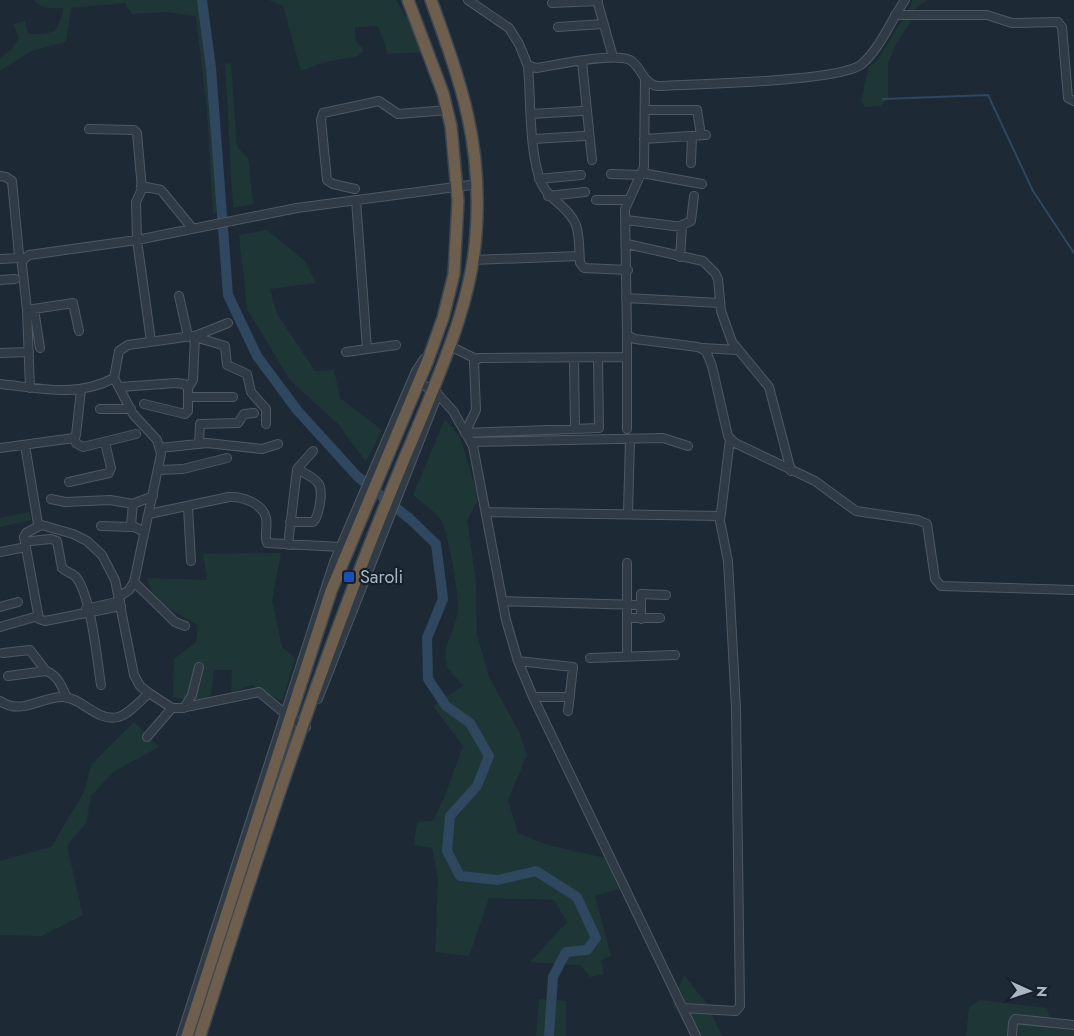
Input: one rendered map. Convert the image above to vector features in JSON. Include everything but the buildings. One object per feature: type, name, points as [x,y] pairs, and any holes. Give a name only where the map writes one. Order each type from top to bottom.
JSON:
[{"type":"highway","points":[[187,1036],[287,715],[331,591],[365,503],[415,383],[436,340],[450,292],[456,258],[458,185],[448,110],[408,0]]},
{"type":"highway","points":[[200,1036],[304,726],[436,391],[467,292],[474,260],[478,184],[468,110],[431,0]]},
{"type":"highway","points":[[433,65],[452,58]]},
{"type":"street","points":[[468,0],[509,28],[519,44],[528,66],[539,179],[548,196],[564,208],[576,225],[580,263],[587,269],[628,270]]},
{"type":"street","points":[[552,3],[598,0],[613,57]]},
{"type":"street","points":[[528,66],[537,68],[613,57],[630,60],[637,66],[650,84],[667,85],[795,78],[848,71],[861,65],[871,53],[905,0]]},
{"type":"street","points":[[895,15],[987,15],[1012,23],[1058,22],[1062,27],[1068,98],[1074,101]]},
{"type":"street","points":[[558,27],[603,24]]},
{"type":"street","points":[[582,62],[592,160]]},
{"type":"street","points":[[626,429],[626,298],[628,270],[626,220],[628,200],[642,174],[645,79]]},
{"type":"street","points":[[355,189],[333,184],[327,180],[321,120],[323,113],[378,101],[398,114],[448,110]]},
{"type":"street","points":[[644,139],[704,135],[697,110],[645,110]]},
{"type":"street","points":[[532,114],[581,111]]},
{"type":"street","points":[[89,129],[135,130],[141,186],[136,202],[137,240],[151,341]]},
{"type":"street","points":[[534,139],[584,136]]},
{"type":"street","points":[[691,163],[692,136]]},
{"type":"street","points":[[611,174],[642,174],[702,184]]},
{"type":"street","points":[[0,176],[12,181],[22,259],[40,348]]},
{"type":"street","points":[[539,179],[581,176]]},
{"type":"street","points":[[0,259],[22,259],[30,255],[137,240],[250,217],[458,185],[478,184]]},
{"type":"street","points":[[141,186],[160,190],[193,229]]},
{"type":"street","points":[[548,196],[584,192]]},
{"type":"street","points":[[626,220],[680,226],[691,221],[694,196]]},
{"type":"street","points":[[356,200],[367,349]]},
{"type":"street","points":[[596,200],[628,200]]},
{"type":"street","points":[[680,226],[684,229],[680,256]]},
{"type":"street","points":[[627,244],[703,261],[715,273],[718,279],[720,303],[732,342],[736,350],[761,375],[769,386],[790,471]]},
{"type":"street","points":[[474,260],[579,256]]},
{"type":"street","points":[[0,280],[14,279]]},
{"type":"street","points":[[144,404],[185,414],[188,411],[188,388],[193,380],[191,336],[179,296]]},
{"type":"street","points":[[626,298],[720,303]]},
{"type":"street","points":[[31,310],[73,303],[79,331]]},
{"type":"street","points":[[30,388],[31,310]]},
{"type":"street","points":[[41,525],[26,533],[38,616],[45,621],[120,601],[134,582],[159,470],[160,448],[131,409],[114,378],[119,351],[128,345],[191,336],[228,323]]},
{"type":"street","points":[[627,335],[635,339],[703,348],[736,350]]},
{"type":"street","points":[[191,336],[225,346],[227,364],[247,374],[251,392],[266,410],[266,424]]},
{"type":"street","points":[[346,352],[396,345]]},
{"type":"street","points":[[450,346],[476,359],[627,357]]},
{"type":"street","points":[[682,1008],[736,1011],[740,1006],[736,708],[728,561],[720,516],[732,441],[712,366],[703,348]]},
{"type":"street","points":[[0,353],[29,352]]},
{"type":"street","points":[[465,433],[599,428],[598,357]]},
{"type":"street","points":[[574,358],[575,429]]},
{"type":"street","points":[[465,433],[476,410],[474,362],[476,359]]},
{"type":"street","points":[[0,384],[63,391],[81,390],[114,378]]},
{"type":"street","points":[[120,387],[176,383],[184,384],[188,388]]},
{"type":"street","points":[[415,383],[436,391],[453,412],[471,442],[503,601],[518,661],[533,697],[696,1036]]},
{"type":"street","points":[[81,390],[76,435],[74,438],[76,443],[83,447],[136,434]]},
{"type":"street","points":[[188,397],[233,396]]},
{"type":"street","points":[[100,409],[131,409]]},
{"type":"street","points":[[199,444],[200,424],[238,423],[244,414],[254,413]]},
{"type":"street","points":[[0,448],[74,438]]},
{"type":"street","points":[[471,442],[663,438],[688,446]]},
{"type":"street","points":[[628,513],[630,439]]},
{"type":"street","points":[[732,441],[830,490],[856,512],[918,520],[927,524],[935,579],[941,586],[1074,590]]},
{"type":"street","points":[[70,482],[109,472],[111,468],[105,442]]},
{"type":"street","points":[[160,448],[199,444],[262,449],[278,444]]},
{"type":"street","points":[[25,445],[38,524],[73,534],[95,548],[109,566],[120,601],[134,675],[140,686],[170,707],[184,708],[253,691],[263,694],[287,715],[304,726],[206,1036]]},
{"type":"street","points":[[286,545],[297,469],[313,451]]},
{"type":"street","points":[[159,470],[183,469],[227,458]]},
{"type":"street","points":[[290,522],[313,522],[318,515],[320,486],[317,481],[297,469]]},
{"type":"street","points":[[51,499],[65,502],[110,500],[133,504],[153,496]]},
{"type":"street","points":[[149,514],[229,497],[242,498],[262,510],[266,519],[265,540],[271,544],[340,547]]},
{"type":"street","points":[[181,1036],[287,715],[340,547],[365,503]]},
{"type":"street","points":[[132,527],[130,522],[133,504]]},
{"type":"street","points":[[188,507],[191,561]]},
{"type":"street","points":[[486,512],[720,516]]},
{"type":"street","points":[[101,526],[132,527],[144,532]]},
{"type":"street","points":[[0,552],[29,544],[57,541],[62,568],[74,575],[80,585],[89,610],[101,685]]},
{"type":"street","points":[[627,655],[628,563]]},
{"type":"street","points":[[134,582],[175,622],[185,626]]},
{"type":"street","points":[[641,619],[640,594],[666,595]]},
{"type":"street","points":[[503,601],[640,605]]},
{"type":"street","points":[[0,606],[18,602]]},
{"type":"street","points":[[0,627],[38,616]]},
{"type":"street","points":[[627,618],[660,618]]},
{"type":"street","points":[[3,653],[30,650],[46,670],[56,676],[67,698]]},
{"type":"street","points":[[590,658],[627,655],[675,655]]},
{"type":"street","points":[[518,661],[573,667],[568,711]]},
{"type":"street","points":[[184,708],[192,695],[199,667]]},
{"type":"street","points":[[8,676],[46,670]]},
{"type":"street","points":[[0,701],[11,706],[20,707],[62,697],[102,716],[117,717],[125,713],[149,693]]},
{"type":"street","points":[[533,697],[570,697]]},
{"type":"street","points":[[146,737],[170,707]]},
{"type":"street","points":[[1012,1036],[1015,1019],[1074,1025]]},
{"type":"green space","points":[[34,0],[198,0],[211,87],[218,213],[213,213],[207,110],[196,16],[167,12],[132,14],[125,3],[71,8],[66,42],[31,51],[0,71],[0,58],[12,49],[19,38],[13,24],[25,21],[28,34],[44,34],[55,31],[62,16],[63,8],[44,7]]},
{"type":"green space","points":[[269,0],[396,0],[420,40],[422,52],[388,54],[378,26],[355,27],[356,41],[364,50],[358,56],[325,62],[301,71],[283,6]]},
{"type":"green space","points":[[912,0],[927,0],[915,9],[909,24],[896,44],[888,64],[888,98],[880,106],[865,107],[861,101],[869,67],[876,62],[911,6]]},
{"type":"green space","points":[[231,63],[237,147],[248,158],[253,204],[233,208],[225,64]]},
{"type":"green space","points":[[267,230],[305,261],[316,283],[270,289],[277,314],[315,371],[334,370],[340,398],[382,430],[366,462],[339,425],[290,380],[247,309],[239,235]]},
{"type":"green space","points":[[445,419],[460,437],[479,499],[467,520],[476,582],[477,635],[489,677],[519,732],[527,755],[508,800],[518,833],[548,845],[605,858],[619,889],[595,896],[611,956],[601,960],[604,974],[590,977],[581,965],[530,962],[567,922],[554,900],[489,898],[469,956],[435,952],[438,879],[432,848],[414,845],[417,822],[433,821],[444,798],[463,746],[433,706],[464,685],[453,675],[445,657],[458,607],[455,576],[447,536],[441,520],[413,495]]},
{"type":"green space","points":[[29,512],[31,520],[0,527],[0,518]]},
{"type":"green space","points":[[281,553],[272,600],[282,647],[295,658],[282,701],[252,685],[231,693],[232,670],[214,670],[211,695],[202,703],[173,697],[174,659],[196,642],[198,625],[160,601],[150,587],[147,578],[207,580],[203,554]]},
{"type":"green space","points":[[134,722],[159,747],[113,772],[91,796],[86,823],[67,846],[83,915],[41,936],[0,935],[0,861],[51,847],[84,792],[91,765]]},
{"type":"green space","points":[[684,975],[707,1004],[722,1036],[691,1036],[672,1003]]},
{"type":"green space","points":[[539,999],[566,1001],[566,1036],[536,1036]]},
{"type":"green space","points":[[980,1000],[1047,1008],[1052,1028],[1074,1030],[1074,1036],[966,1036],[969,1007]]},
{"type":"waterway","points":[[202,0],[211,68],[228,295],[257,356],[297,410],[357,476],[410,519],[436,544],[443,599],[427,638],[428,679],[446,706],[470,723],[489,756],[477,786],[450,816],[447,851],[460,876],[498,880],[536,871],[577,897],[596,938],[587,950],[566,952],[553,977],[549,1036]]},
{"type":"waterway","points":[[883,99],[988,95],[1033,191],[1074,253]]},
{"type":"place","name":"Saroli","points":[[349,577]]}]
